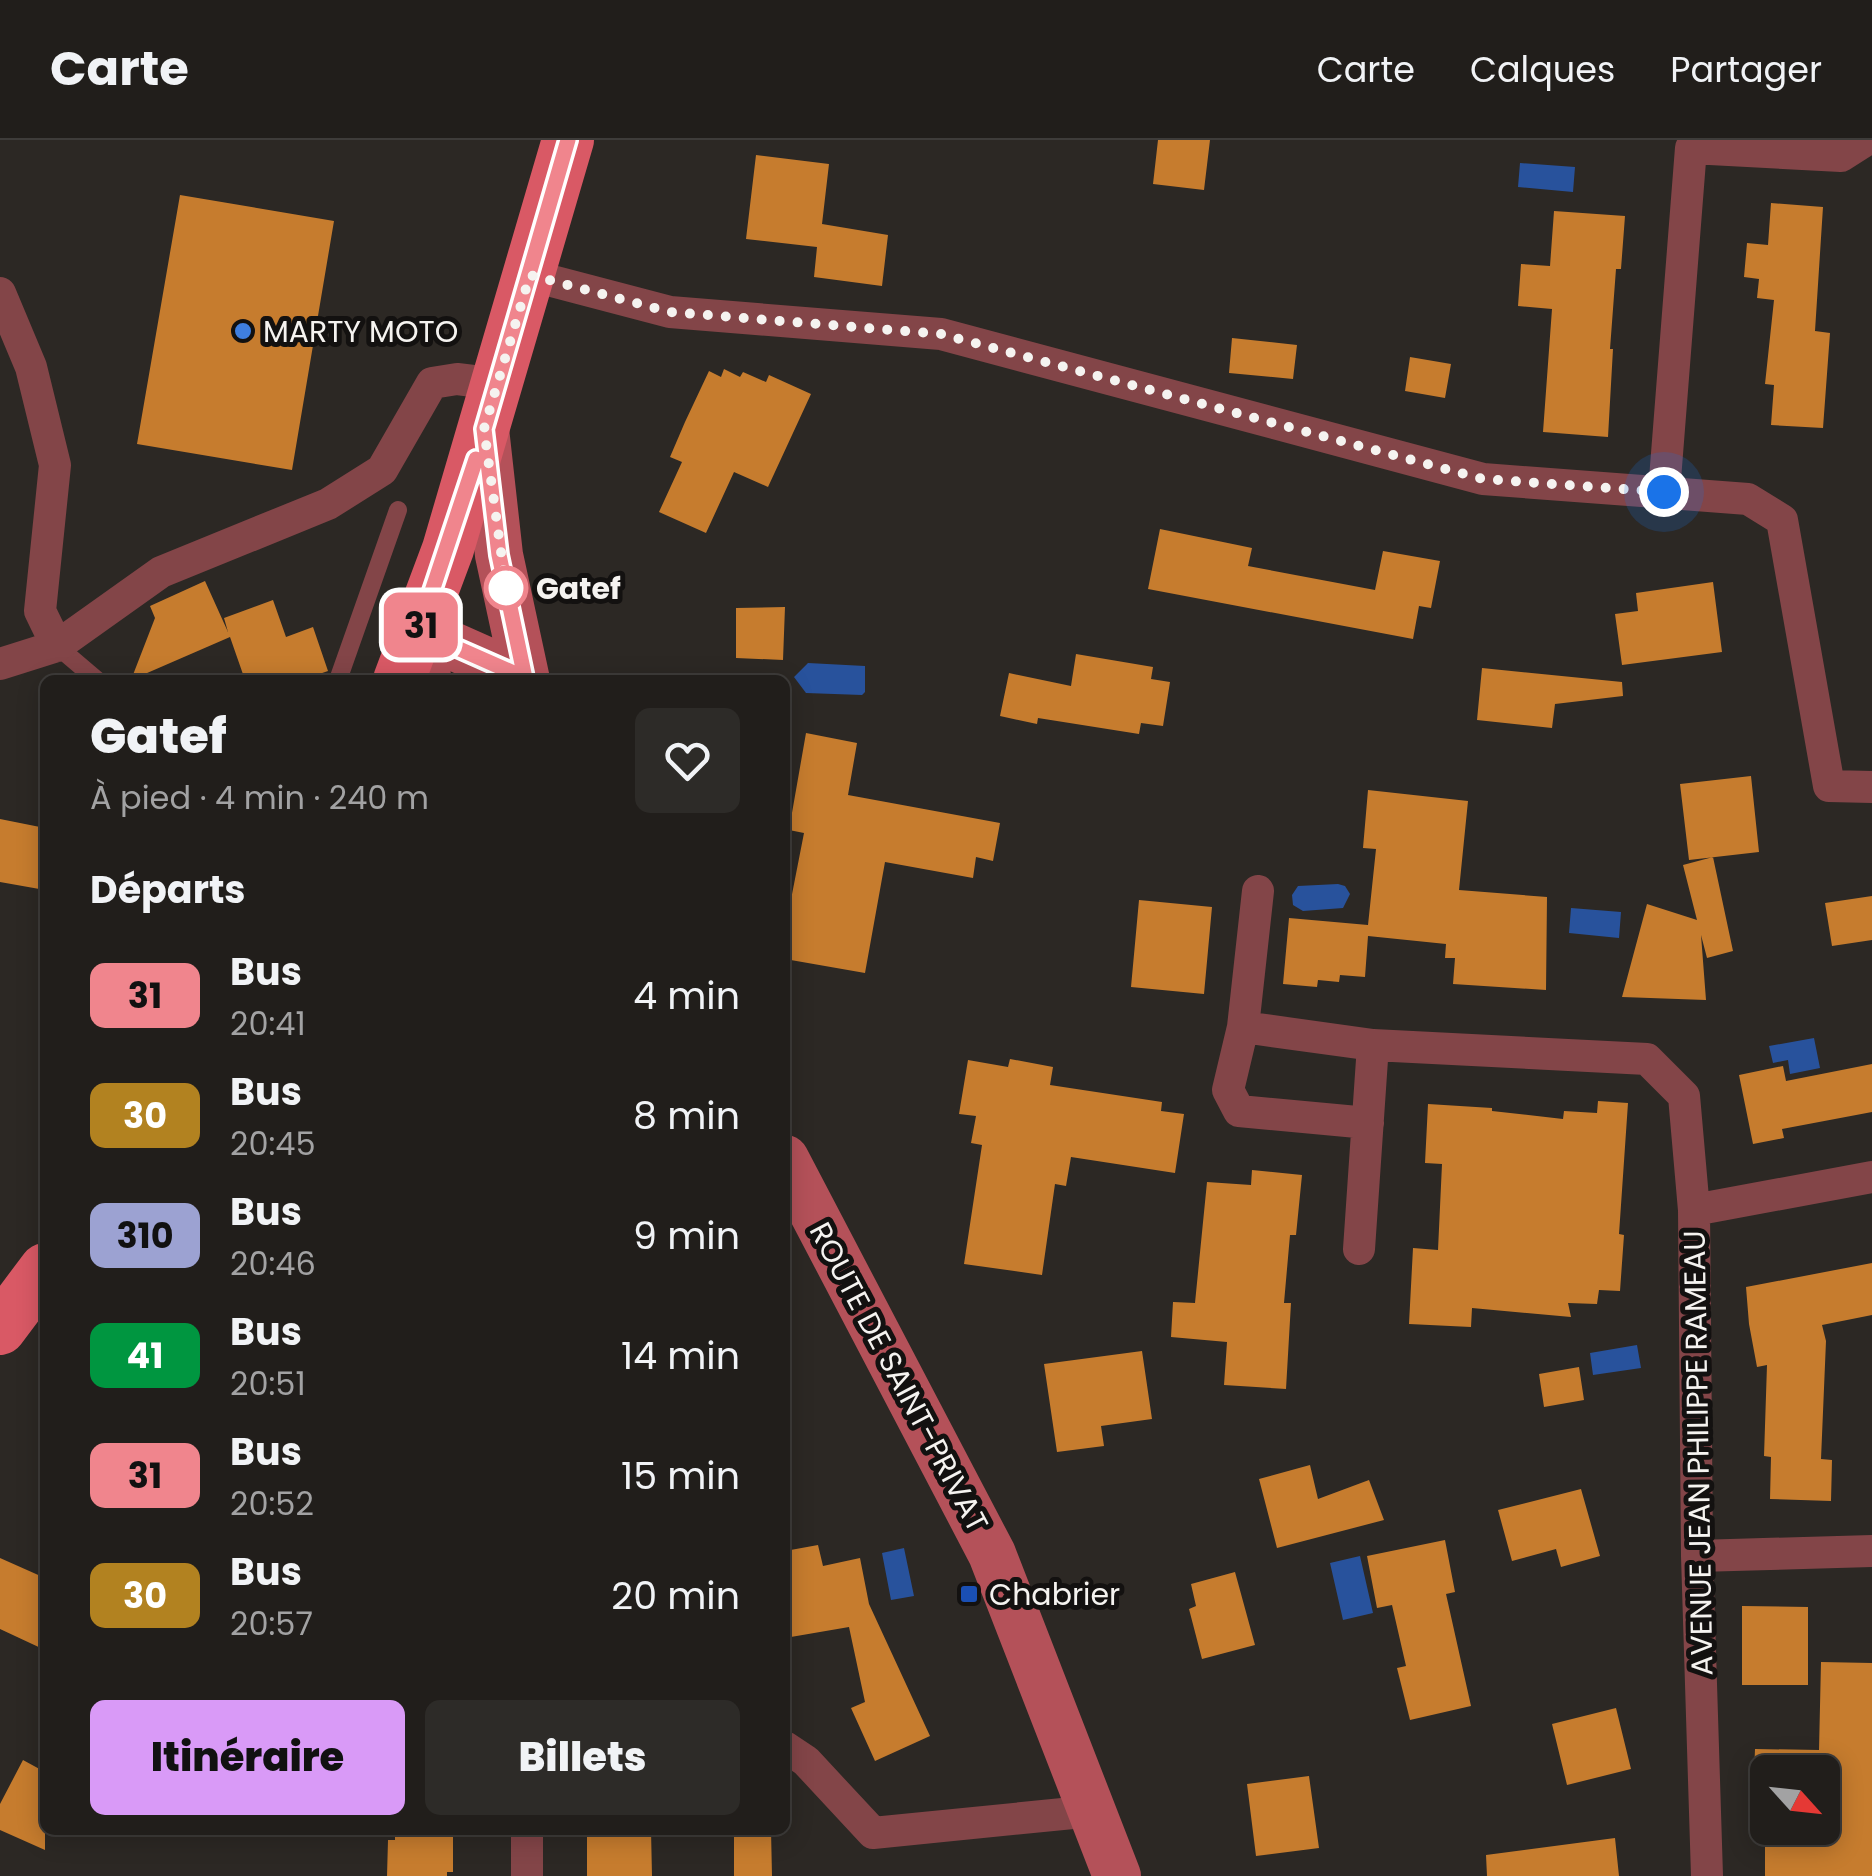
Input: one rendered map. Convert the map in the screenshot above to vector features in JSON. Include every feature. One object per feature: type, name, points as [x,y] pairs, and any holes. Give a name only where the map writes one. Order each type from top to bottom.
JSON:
[{"type":"main road","points":[[413,669],[568,140]]},
{"type":"main road","points":[[0,1330],[40,1276]]},
{"type":"street","points":[[1664,492],[1691,148],[1842,156],[1866,140]]},
{"type":"street","points":[[530,275],[670,312],[941,334],[1483,479],[1748,499],[1782,520],[1829,786],[1872,787]]},
{"type":"street","points":[[0,293],[31,367],[55,465],[40,610],[56,646]]},
{"type":"street","points":[[0,664],[56,646],[161,572],[328,504],[382,470],[432,383],[457,379],[491,406],[499,555],[525,675]]},
{"type":"street","points":[[413,669],[448,644],[517,675]]},
{"type":"street","points":[[1258,890],[1243,1028],[1228,1090],[1238,1111],[1368,1123]]},
{"type":"street","points":[[1243,1028],[1373,1045],[1647,1059],[1684,1096],[1694,1210]]},
{"type":"street","points":[[1359,1249],[1373,1045]]},
{"type":"street","name":"ROUTE DE SAINT-PRIVAT","points":[[790,1169],[992,1554],[1117,1876]]},
{"type":"street","name":"AVENUE JEAN PHILIPPE RAMEAU","points":[[1707,1876],[1697,1556],[1694,1210],[1872,1176]]},
{"type":"street","points":[[1697,1556],[1872,1552]]},
{"type":"street","points":[[790,1751],[806,1760],[873,1833],[1093,1812]]},
{"type":"street","points":[[527,1835],[527,1876]]},
{"type":"lane","points":[[340,675],[398,510]]},
{"type":"lane","points":[[56,646],[91,675]]},
{"type":"water","points":[[1520,163],[1575,167],[1573,192],[1518,187]]},
{"type":"water","points":[[808,663],[865,666],[865,692],[806,693],[794,677]]},
{"type":"water","points":[[1338,884],[1350,894],[1343,908],[1303,911],[1293,905],[1292,895],[1298,886]]},
{"type":"water","points":[[1571,908],[1621,912],[1619,938],[1569,933]]},
{"type":"water","points":[[1814,1038],[1820,1068],[1790,1074],[1788,1060],[1773,1063],[1769,1046]]},
{"type":"water","points":[[1637,1345],[1641,1368],[1593,1375],[1590,1353]]},
{"type":"water","points":[[904,1548],[914,1596],[891,1600],[882,1553]]},
{"type":"water","points":[[1360,1556],[1373,1613],[1343,1620],[1330,1563]]},
{"type":"building","points":[[1158,140],[1210,140],[1204,190],[1153,184]]},
{"type":"building","points":[[756,155],[829,164],[822,224],[888,235],[882,286],[814,277],[817,247],[746,239]]},
{"type":"building","points":[[180,195],[334,221],[292,470],[137,444]]},
{"type":"building","points":[[1771,203],[1823,207],[1815,331],[1830,333],[1823,428],[1771,425],[1774,385],[1765,384],[1774,300],[1757,298],[1759,279],[1744,277],[1747,243],[1768,245]]},
{"type":"building","points":[[1554,211],[1625,216],[1621,269],[1616,269],[1608,437],[1543,432],[1552,309],[1518,306],[1521,264],[1550,266]]},
{"type":"building","points":[[1232,338],[1297,345],[1293,379],[1229,373]]},
{"type":"building","points":[[1410,357],[1451,364],[1445,398],[1405,391]]},
{"type":"building","points":[[724,369],[766,382],[769,375],[811,394],[768,487],[734,472],[706,533],[659,512],[682,462],[670,457],[685,422],[709,371],[721,377]]},
{"type":"building","points":[[1160,529],[1252,548],[1248,566],[1375,590],[1383,551],[1440,561],[1431,608],[1419,606],[1413,639],[1148,589]]},
{"type":"building","points":[[205,581],[228,632],[224,618],[273,600],[286,637],[313,627],[328,671],[316,675],[243,675],[230,637],[143,675],[133,675],[155,618],[150,606]]},
{"type":"building","points":[[1713,582],[1722,652],[1622,665],[1615,614],[1638,611],[1636,593]]},
{"type":"building","points":[[785,607],[783,660],[736,658],[736,608]]},
{"type":"building","points":[[1076,654],[1153,667],[1151,679],[1170,682],[1163,726],[1141,723],[1139,734],[1038,718],[1037,724],[1000,716],[1009,673],[1071,686]]},
{"type":"building","points":[[1482,668],[1622,682],[1623,696],[1555,704],[1552,728],[1477,720]]},
{"type":"building","points":[[806,733],[857,743],[848,795],[1000,823],[993,861],[976,857],[973,878],[885,862],[865,973],[790,960],[790,904],[804,833],[790,830]]},
{"type":"building","points":[[1751,776],[1759,852],[1689,860],[1680,784]]},
{"type":"building","points":[[1368,790],[1468,801],[1459,890],[1547,897],[1546,990],[1453,984],[1455,958],[1445,958],[1446,944],[1368,936],[1365,977],[1340,975],[1339,982],[1318,980],[1317,987],[1283,984],[1289,918],[1368,925],[1376,849],[1363,848]]},
{"type":"building","points":[[0,819],[40,827],[40,889],[0,882]]},
{"type":"building","points":[[1713,857],[1733,951],[1707,958],[1701,935],[1706,1000],[1622,997],[1647,904],[1697,920],[1683,865]]},
{"type":"building","points":[[1872,896],[1872,940],[1832,946],[1825,903]]},
{"type":"building","points":[[1139,900],[1212,907],[1204,994],[1131,987]]},
{"type":"building","points":[[1010,1059],[1053,1067],[1050,1085],[1162,1102],[1161,1111],[1184,1114],[1175,1173],[1071,1157],[1066,1186],[1055,1184],[1042,1275],[964,1264],[982,1145],[971,1143],[976,1116],[959,1114],[968,1060],[1008,1067]]},
{"type":"building","points":[[1872,1064],[1872,1112],[1782,1129],[1784,1138],[1753,1144],[1739,1075],[1783,1066],[1786,1081]]},
{"type":"building","points":[[1598,1101],[1628,1103],[1619,1234],[1624,1235],[1620,1291],[1599,1290],[1597,1304],[1568,1303],[1571,1317],[1472,1308],[1471,1327],[1409,1324],[1413,1248],[1438,1250],[1442,1164],[1425,1163],[1428,1104],[1492,1108],[1563,1119],[1564,1111],[1597,1113]]},
{"type":"building","points":[[1252,1170],[1302,1175],[1296,1235],[1290,1235],[1284,1303],[1291,1303],[1286,1389],[1224,1385],[1227,1342],[1171,1337],[1173,1302],[1195,1303],[1207,1182],[1251,1185]]},
{"type":"building","points":[[1872,1263],[1872,1315],[1822,1325],[1826,1341],[1821,1459],[1832,1460],[1831,1501],[1770,1499],[1771,1457],[1764,1456],[1767,1365],[1757,1367],[1746,1287]]},
{"type":"building","points":[[1142,1351],[1152,1419],[1101,1426],[1104,1446],[1057,1452],[1044,1364]]},
{"type":"building","points":[[1579,1367],[1584,1400],[1544,1407],[1539,1374]]},
{"type":"building","points":[[1310,1465],[1318,1499],[1369,1480],[1384,1520],[1277,1548],[1259,1479]]},
{"type":"building","points":[[1581,1489],[1600,1556],[1561,1567],[1556,1549],[1512,1561],[1498,1510]]},
{"type":"building","points":[[1445,1540],[1455,1592],[1446,1594],[1471,1706],[1410,1720],[1397,1668],[1406,1666],[1392,1605],[1377,1608],[1367,1556]]},
{"type":"building","points":[[818,1545],[823,1566],[860,1558],[869,1604],[930,1736],[875,1761],[851,1708],[865,1702],[849,1627],[790,1637],[790,1550]]},
{"type":"building","points":[[0,1558],[40,1576],[40,1648],[0,1629]]},
{"type":"building","points":[[1235,1572],[1255,1645],[1202,1659],[1189,1609],[1196,1606],[1191,1584]]},
{"type":"building","points":[[1742,1606],[1808,1607],[1808,1685],[1742,1685]]},
{"type":"building","points":[[1821,1662],[1872,1663],[1872,1876],[1765,1876],[1765,1845],[1840,1845],[1840,1755],[1755,1755],[1755,1749],[1819,1750]]},
{"type":"building","points":[[1616,1708],[1631,1769],[1567,1785],[1552,1724]]},
{"type":"building","points":[[23,1760],[40,1769],[40,1835],[45,1835],[45,1850],[0,1830],[0,1804]]},
{"type":"building","points":[[1309,1776],[1319,1848],[1256,1856],[1247,1784]]},
{"type":"building","points":[[395,1835],[453,1835],[453,1872],[447,1872],[447,1876],[387,1876],[388,1840],[395,1840]]},
{"type":"building","points":[[587,1835],[651,1835],[652,1876],[587,1876]]},
{"type":"building","points":[[734,1835],[771,1835],[772,1876],[734,1876]]},
{"type":"building","points":[[1615,1838],[1619,1876],[1487,1876],[1486,1855]]},
{"type":"bus line","name":"31","points":[[524,675],[499,555],[484,429],[568,140]]},
{"type":"bus line","name":"31","points":[[476,459],[413,648],[448,644],[518,675]]},
{"type":"place","name":"MARTY MOTO","points":[[243,331]]},
{"type":"place","name":"Gatef","points":[[506,588]]},
{"type":"place","name":"Chabrier","points":[[969,1594]]},
{"type":"route","points":[[506,588],[484,429],[530,275],[670,312],[941,334],[1483,479],[1664,492]]}]
